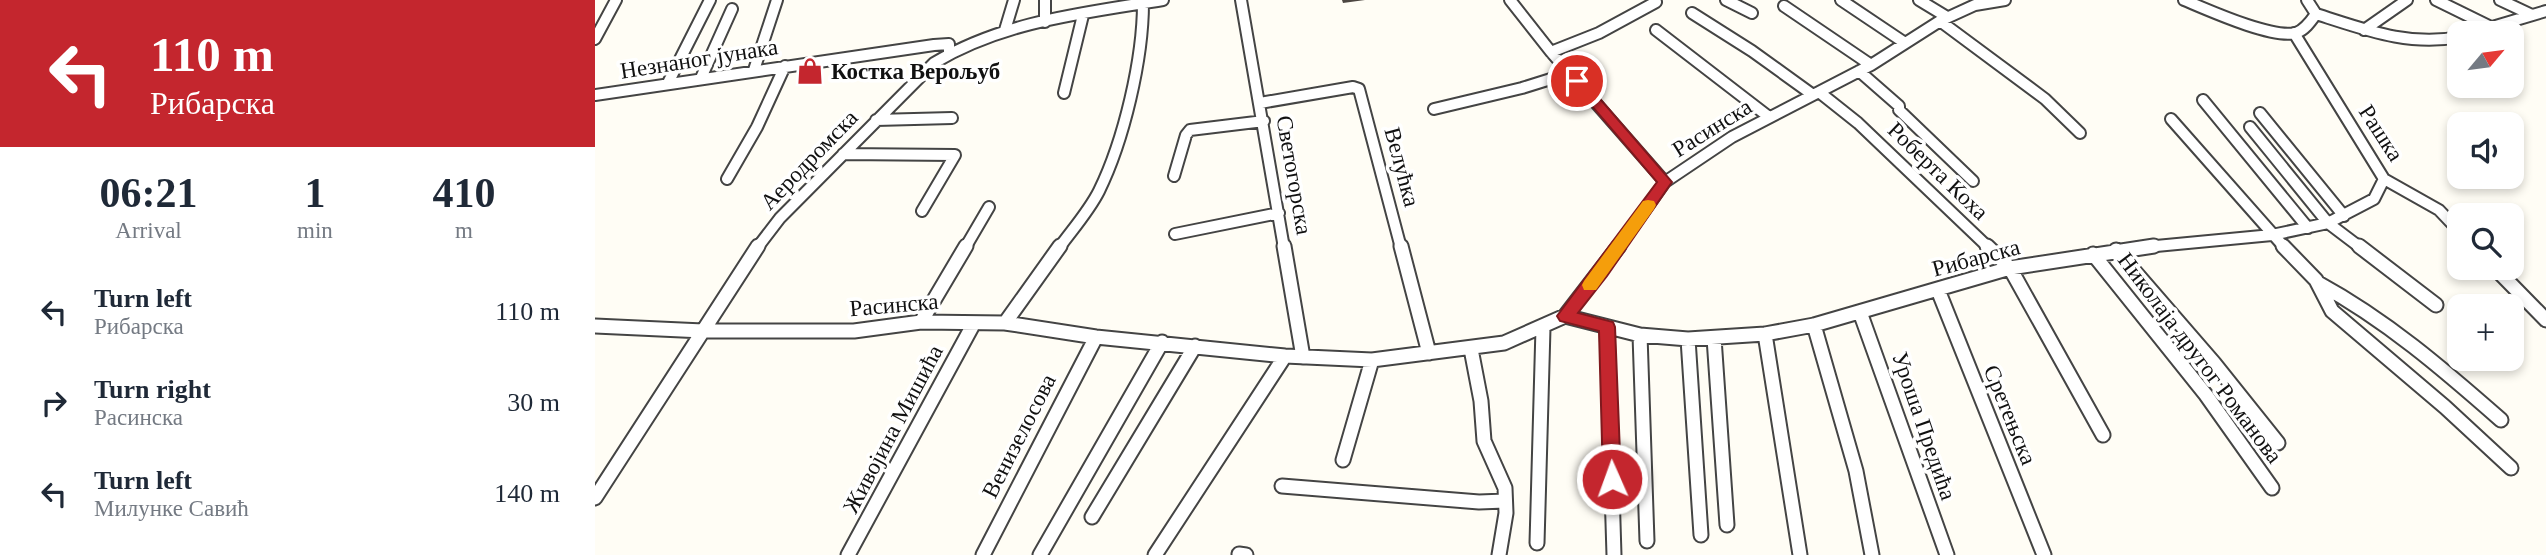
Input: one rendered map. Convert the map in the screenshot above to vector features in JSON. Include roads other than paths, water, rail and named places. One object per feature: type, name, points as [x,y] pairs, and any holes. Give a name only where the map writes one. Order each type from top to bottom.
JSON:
[{"type":"street","points":[[595,39],[616,0]]},
{"type":"street","points":[[668,83],[710,0]]},
{"type":"street","points":[[754,70],[778,0]]},
{"type":"street","points":[[1005,30],[1014,0]]},
{"type":"street","points":[[1045,0],[1045,22]]},
{"type":"street","name":"Аеродромска","points":[[595,498],[750,257],[780,218],[945,49],[1005,30],[1163,0]]},
{"type":"street","name":"Светогорска","points":[[1241,0],[1303,357]]},
{"type":"street","points":[[1510,0],[1551,52],[1665,182]]},
{"type":"street","points":[[1726,0],[1752,13]]},
{"type":"street","points":[[1842,0],[1905,43]]},
{"type":"street","points":[[1919,0],[2045,99],[2080,133]]},
{"type":"street","name":"Расинска","points":[[595,326],[703,331],[854,331],[921,322],[1005,323],[1096,337],[1285,356],[1372,360],[1504,343],[1565,316],[1601,272],[1665,182],[1769,117],[1871,65],[1943,19],[1975,5],[2005,0]]},
{"type":"street","points":[[2184,0],[2260,27],[2294,33],[2305,28],[2316,14]]},
{"type":"street","points":[[2307,0],[2316,14],[2364,30],[2404,39],[2433,41],[2447,39]]},
{"type":"street","points":[[2364,30],[2407,0]]},
{"type":"street","points":[[2435,0],[2479,21]]},
{"type":"street","points":[[2500,0],[2532,15]]},
{"type":"street","points":[[1551,52],[1599,33],[1656,2]]},
{"type":"street","points":[[1005,323],[1098,193],[1118,144],[1143,34],[1143,4]]},
{"type":"street","points":[[1784,6],[1871,65]]},
{"type":"street","points":[[701,78],[732,9]]},
{"type":"street","points":[[2512,21],[2546,11]]},
{"type":"street","name":"Роберта Коха","points":[[1692,13],[1858,123],[2010,268],[2103,435]]},
{"type":"street","points":[[1064,93],[1083,15]]},
{"type":"street","points":[[1656,30],[1769,117]]},
{"type":"street","name":"Рашка","points":[[2294,33],[2384,179],[2439,210],[2447,218]]},
{"type":"street","name":"Незнаног јунака","points":[[595,95],[754,70],[945,49]]},
{"type":"street","points":[[727,179],[757,127],[785,66]]},
{"type":"street","points":[[1859,71],[1899,106],[1899,110],[1973,181]]},
{"type":"street","points":[[1434,109],[1523,88],[1570,73]]},
{"type":"street","name":"Велућка","points":[[1260,103],[1359,89],[1429,353]]},
{"type":"street","points":[[2203,100],[2308,228]]},
{"type":"street","points":[[2260,113],[2344,216]]},
{"type":"street","points":[[876,120],[952,118]]},
{"type":"street","points":[[2171,119],[2272,235],[2318,283],[2416,345],[2501,420]]},
{"type":"street","points":[[1174,176],[1186,135],[1190,131],[1264,121]]},
{"type":"street","points":[[2250,127],[2328,223],[2436,305]]},
{"type":"street","points":[[843,154],[955,155],[922,211]]},
{"type":"street","name":"Рибарска","points":[[1565,316],[1640,335],[1688,339],[1765,334],[1814,325],[2010,268],[2116,250],[2272,235],[2328,223],[2374,198],[2384,179]]},
{"type":"street","points":[[921,322],[989,207]]},
{"type":"street","points":[[1175,234],[1279,213]]},
{"type":"street","points":[[2116,250],[2214,363],[2278,443]]},
{"type":"street","name":"Николаја другог Романова","points":[[2093,254],[2198,384],[2272,488]]},
{"type":"street","points":[[2507,280],[2546,320]]},
{"type":"street","points":[[2318,283],[2325,303],[2332,311],[2445,407],[2511,468]]},
{"type":"street","name":"Сретењска","points":[[1938,290],[2044,555]]},
{"type":"street","name":"Уроша Предића","points":[[1860,312],[1947,555]]},
{"type":"street","name":"Живојина Мишића","points":[[848,555],[974,323]]},
{"type":"street","points":[[1814,325],[1856,471],[1872,555]]},
{"type":"street","points":[[1607,327],[1614,555]]},
{"type":"street","points":[[1537,544],[1543,328]]},
{"type":"street","points":[[1765,334],[1800,555]]},
{"type":"street","points":[[1640,335],[1647,541]]},
{"type":"street","name":"Венизелосова","points":[[983,555],[1096,337]]},
{"type":"street","points":[[1714,338],[1727,524]]},
{"type":"street","points":[[1688,339],[1701,535]]},
{"type":"street","points":[[1040,555],[1162,342]]},
{"type":"street","points":[[1092,517],[1195,346]]},
{"type":"street","points":[[1471,349],[1481,401],[1484,441],[1487,453],[1504,484],[1506,513],[1499,555]]},
{"type":"street","points":[[1155,555],[1285,356]]},
{"type":"street","points":[[1343,460],[1372,360]]},
{"type":"street","points":[[1282,486],[1479,502],[1505,501]]},
{"type":"place","name":"Костка Верољуб","points":[[810,71]]}]
